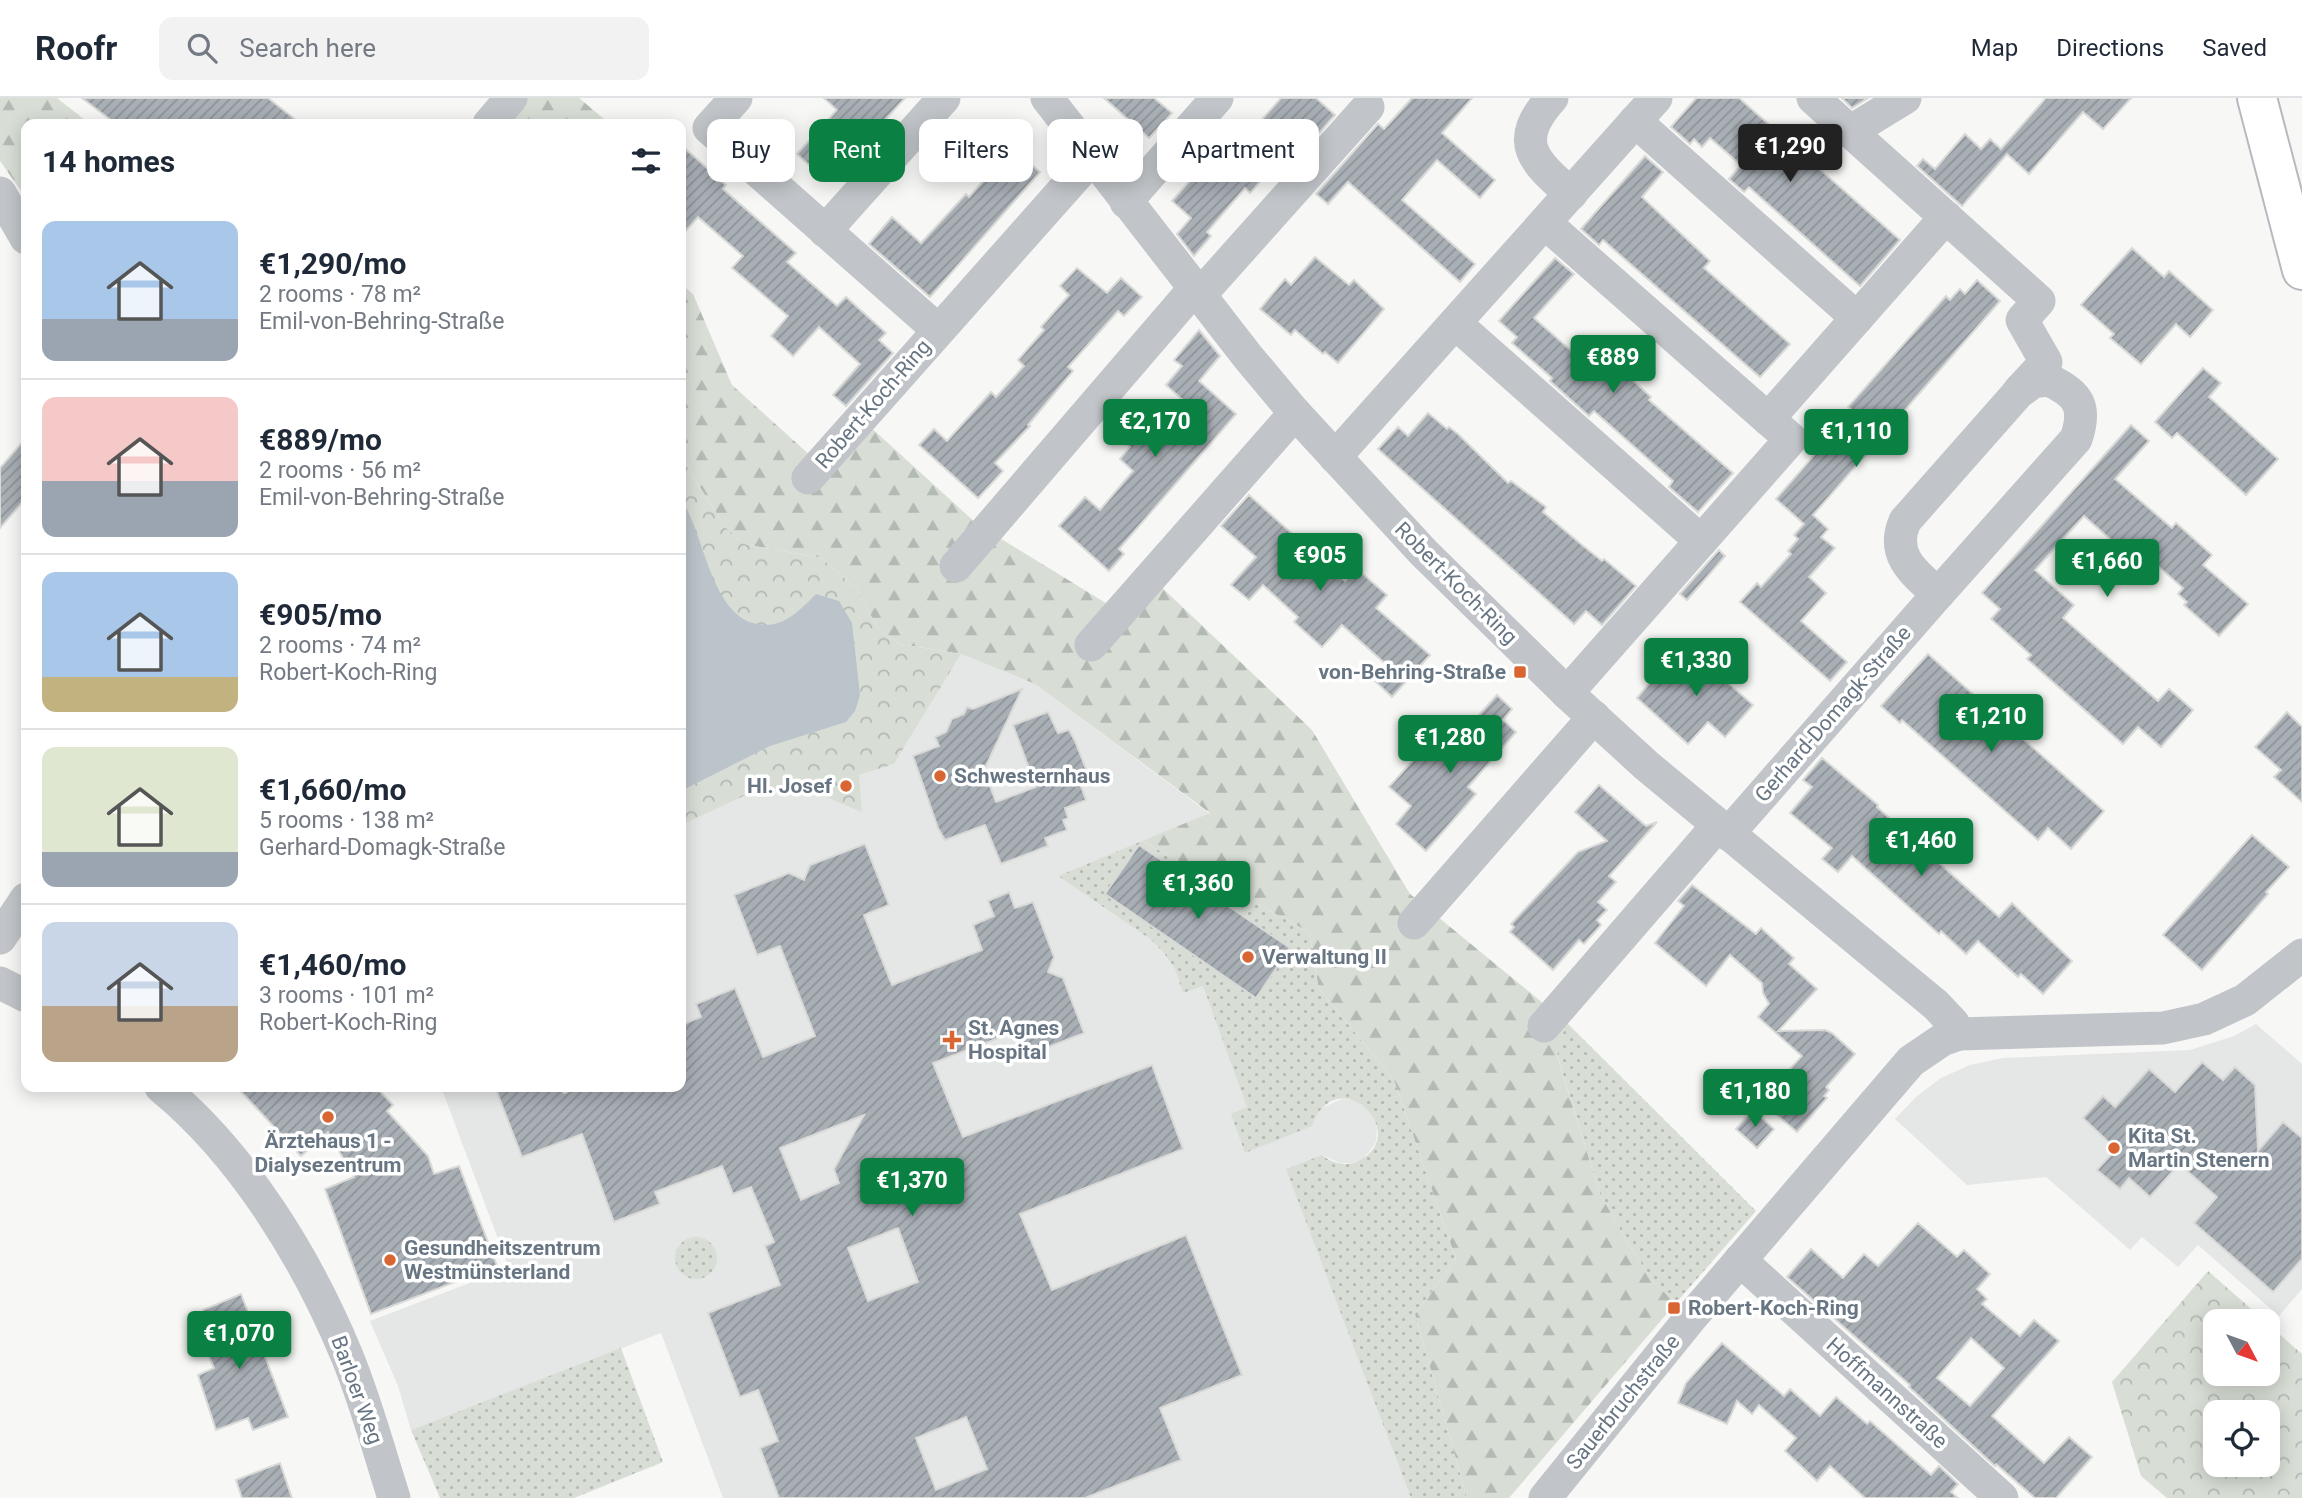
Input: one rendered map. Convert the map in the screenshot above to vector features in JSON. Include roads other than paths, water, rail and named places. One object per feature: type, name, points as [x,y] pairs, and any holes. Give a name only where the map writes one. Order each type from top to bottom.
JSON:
[{"type":"main road","points":[[2256,98],[2302,270]]},
{"type":"street","points":[[493,119],[511,98]]},
{"type":"street","name":"Robert-Koch-Ring","points":[[736,98],[709,128],[938,330]]},
{"type":"street","points":[[825,231],[944,98]]},
{"type":"street","name":"Robert-Koch-Ring","points":[[1047,98],[1063,119]]},
{"type":"street","points":[[1126,202],[1217,98]]},
{"type":"street","points":[[1552,98],[1538,113],[1529,133],[1533,153],[1544,170],[1571,194]]},
{"type":"street","points":[[1768,419],[1946,217],[1813,98]]},
{"type":"street","points":[[1851,131],[1905,98]]},
{"type":"street","points":[[956,566],[1197,293],[1368,107]]},
{"type":"street","points":[[1335,457],[1646,110],[1857,318]]},
{"type":"street","name":"Robert-Koch-Ring","points":[[808,478],[1071,182]]},
{"type":"street","name":"Robert-Koch-Ring","points":[[1111,182],[1295,413],[1424,553],[1567,693],[1723,829],[1936,1005],[1953,1023],[1959,1034]]},
{"type":"street","points":[[0,193],[21,229]]},
{"type":"street","name":"Gerhard-Domagk-Straße","points":[[1938,594],[1909,566],[1900,550],[1899,535],[1905,521],[2046,362],[2022,320],[2039,301],[1946,217]]},
{"type":"street","points":[[1545,223],[1791,439],[1567,693]]},
{"type":"street","points":[[1455,323],[1701,541]]},
{"type":"street","name":"Gerhard-Domagk-Straße","points":[[1723,829],[2076,439],[2082,421],[2079,405],[2069,389],[2049,380],[2033,382],[2018,393]]},
{"type":"street","points":[[1091,645],[1295,413]]},
{"type":"street","points":[[1413,923],[1594,717]]},
{"type":"street","points":[[1544,1026],[1723,829]]},
{"type":"street","points":[[0,938],[21,906]]},
{"type":"street","points":[[1959,1034],[2163,1028],[2204,1019],[2245,1000],[2302,955]]},
{"type":"street","points":[[0,983],[21,994]]},
{"type":"street","name":"Sauerbruchstraße","points":[[1545,1498],[1740,1260],[1911,1061],[1942,1040],[1959,1034]]},
{"type":"street","name":"Barloer Weg","points":[[167,1092],[187,1108],[237,1165],[307,1272],[348,1358],[394,1498]]},
{"type":"street","name":"Hoffmannstraße","points":[[1740,1260],[2002,1498]]},
{"type":"place","name":"von-Behring-Straße","points":[[1520,672]]},
{"type":"place","name":"Schwesternhaus","points":[[940,776]]},
{"type":"place","name":"Hl. Josef","points":[[846,786]]},
{"type":"place","name":"Verwaltung II","points":[[1248,957]]},
{"type":"place","name":"St. Agnes Hospital","points":[[952,1040]]},
{"type":"place","name":"Ärztehaus 1 - Dialysezentrum","points":[[328,1117]]},
{"type":"place","name":"Kita St. Martin Stenern","points":[[2114,1148]]},
{"type":"place","name":"Gesundheitszentrum Westmünsterland","points":[[390,1260]]},
{"type":"place","name":"Robert-Koch-Ring","points":[[1674,1308]]}]
